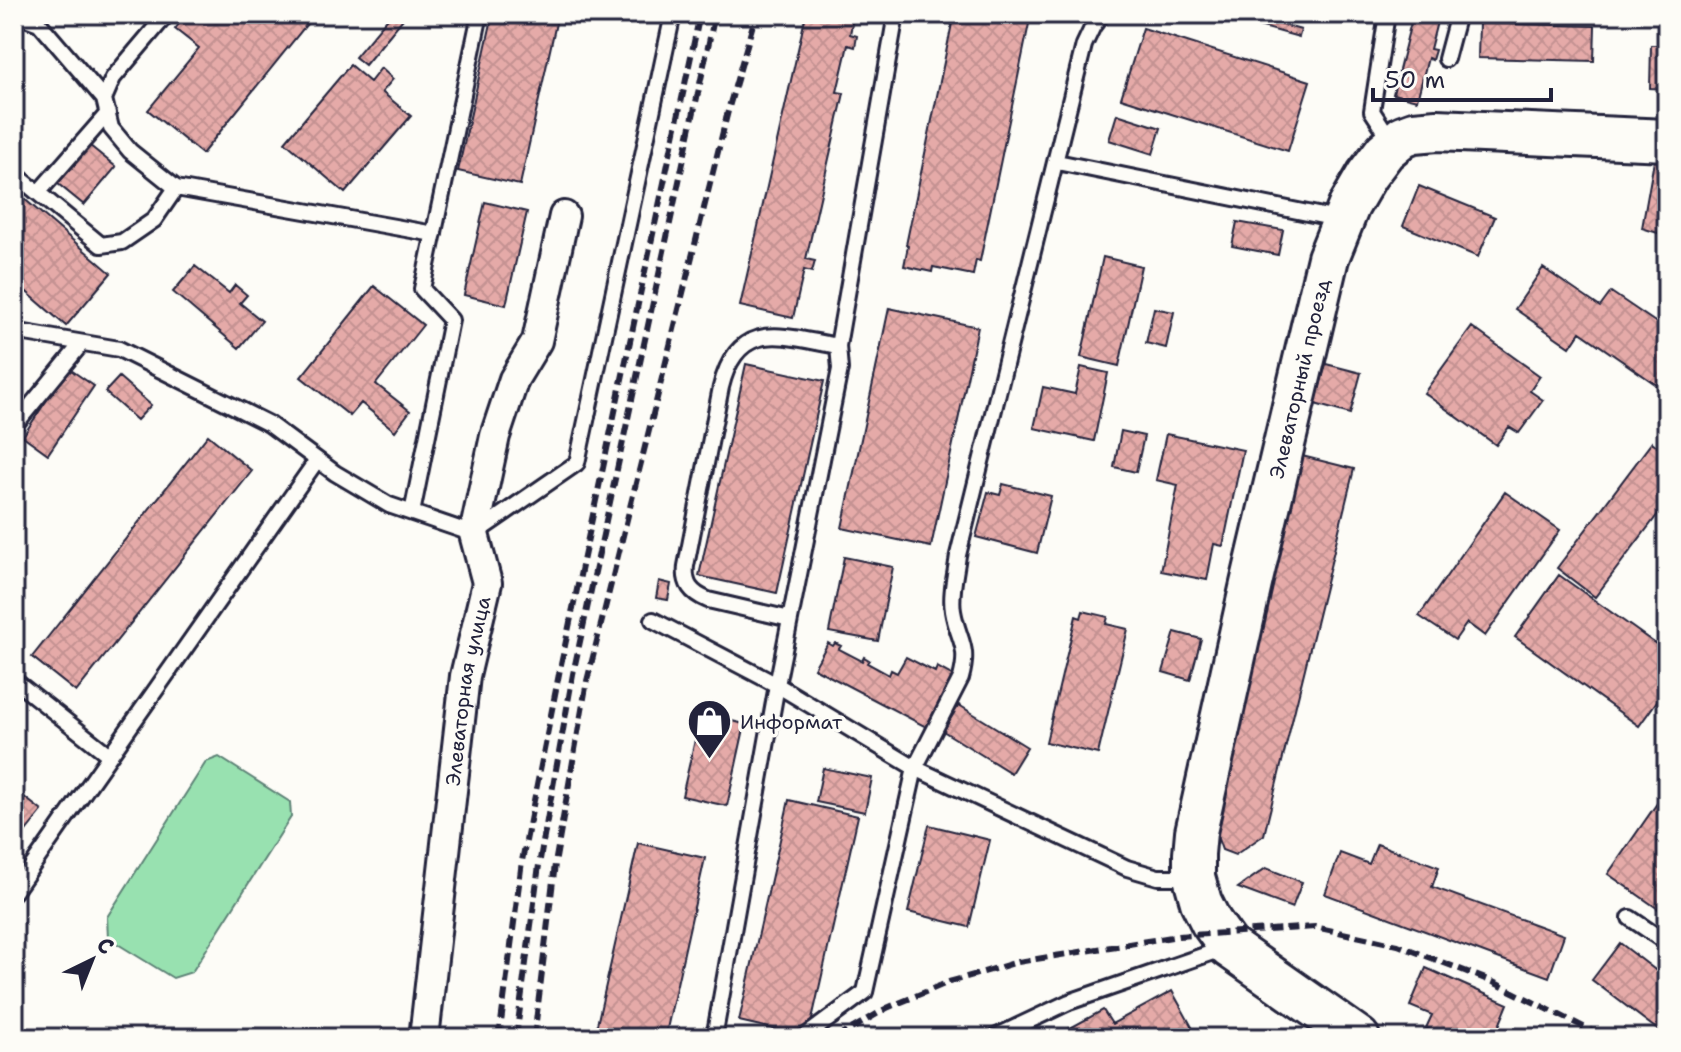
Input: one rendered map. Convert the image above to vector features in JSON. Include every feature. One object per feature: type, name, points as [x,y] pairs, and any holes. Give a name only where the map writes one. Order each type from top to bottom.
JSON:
[{"type":"street","points":[[1393,143],[1414,132],[1437,130],[1667,140]]},
{"type":"street","name":"Элеваторный проезд","points":[[1198,889],[1196,832],[1328,258],[1358,189],[1393,143]]},
{"type":"street","name":"Элеваторная улица","points":[[424,1038],[465,676],[487,583],[474,534],[495,436],[514,379],[537,341],[564,216]]},
{"type":"street","points":[[1198,889],[1211,922],[1229,947],[1359,1038]]},
{"type":"lane","points":[[38,193],[106,106],[113,78],[167,14]]},
{"type":"lane","points":[[412,513],[451,320],[422,289],[480,14]]},
{"type":"lane","points":[[14,331],[119,349],[269,424],[335,473],[389,505],[474,534],[577,463],[673,14]]},
{"type":"lane","points":[[714,1038],[777,685],[840,369],[838,346],[896,14]]},
{"type":"lane","points":[[803,1038],[865,992],[915,768],[951,700],[966,662],[964,644],[952,609],[958,555],[1084,45],[1102,14]]},
{"type":"lane","points":[[1387,14],[1372,111],[1393,143]]},
{"type":"lane","points":[[1446,59],[1458,14]]},
{"type":"lane","points":[[14,17],[17,15],[39,23],[106,106],[111,128],[130,151],[176,188],[434,234]]},
{"type":"lane","points":[[1057,162],[1342,220]]},
{"type":"lane","points":[[14,173],[101,245],[122,242],[154,220],[176,188]]},
{"type":"lane","points":[[790,619],[698,595],[686,582],[686,566],[724,372],[736,350],[761,337],[778,336],[838,346]]},
{"type":"lane","points":[[14,426],[82,343]]},
{"type":"lane","points":[[14,892],[317,460]]},
{"type":"lane","points":[[653,620],[777,685],[915,768],[1127,868],[1198,889]]},
{"type":"lane","points":[[14,680],[109,755]]},
{"type":"lane","points":[[1630,918],[1667,943]]},
{"type":"lane","points":[[993,1038],[1069,1002],[1229,947]]},
{"type":"green space","points":[[219,757],[290,802],[291,817],[192,972],[173,978],[108,938],[107,917],[206,762]]},
{"type":"building","points":[[187,14],[220,14],[224,17],[227,14],[315,14],[202,154],[148,110],[199,48],[175,29]]},
{"type":"building","points":[[391,14],[407,14],[365,65],[355,57]]},
{"type":"building","points":[[493,14],[558,14],[520,185],[458,171]]},
{"type":"building","points":[[806,14],[854,14],[850,34],[857,36],[855,47],[848,45],[837,92],[844,93],[806,259],[815,261],[812,272],[804,270],[793,318],[740,306]]},
{"type":"building","points":[[954,14],[1031,14],[980,261],[976,260],[973,275],[933,267],[932,272],[904,266]]},
{"type":"building","points":[[1413,14],[1443,16],[1441,23],[1437,22],[1430,49],[1435,50],[1432,60],[1428,58],[1417,100],[1393,94]]},
{"type":"building","points":[[1261,19],[1301,30],[1299,37],[1259,26]]},
{"type":"building","points":[[1479,23],[1595,26],[1594,61],[1478,58]]},
{"type":"building","points":[[1143,28],[1310,81],[1288,151],[1121,98]]},
{"type":"building","points":[[1651,45],[1667,45],[1667,89],[1650,88]]},
{"type":"building","points":[[350,65],[370,82],[381,68],[393,79],[382,92],[411,116],[345,193],[285,142]]},
{"type":"building","points":[[1117,114],[1161,128],[1153,154],[1109,140]]},
{"type":"building","points":[[89,145],[116,167],[84,205],[57,183]]},
{"type":"building","points":[[1654,161],[1667,163],[1667,236],[1642,228]]},
{"type":"building","points":[[1419,186],[1495,217],[1478,257],[1403,226]]},
{"type":"building","points":[[14,190],[111,273],[66,326],[14,281]]},
{"type":"building","points":[[485,202],[527,212],[506,305],[464,295]]},
{"type":"building","points":[[1237,222],[1283,230],[1278,255],[1232,246]]},
{"type":"building","points":[[1103,257],[1141,266],[1119,366],[1081,357]]},
{"type":"building","points":[[195,266],[229,293],[235,285],[247,295],[240,303],[262,321],[239,348],[173,292]]},
{"type":"building","points":[[1543,268],[1600,307],[1611,292],[1667,330],[1667,392],[1580,332],[1570,347],[1515,309]]},
{"type":"building","points":[[374,286],[423,325],[376,384],[410,411],[395,431],[361,403],[350,416],[301,377]]},
{"type":"building","points":[[889,308],[978,327],[931,547],[842,528]]},
{"type":"building","points":[[1154,308],[1174,312],[1166,348],[1146,343]]},
{"type":"building","points":[[1472,327],[1540,376],[1530,391],[1543,400],[1519,433],[1509,427],[1496,445],[1424,393]]},
{"type":"building","points":[[746,364],[824,381],[777,593],[699,576]]},
{"type":"building","points":[[1326,364],[1361,373],[1350,414],[1315,404]]},
{"type":"building","points":[[1081,367],[1108,373],[1094,441],[1034,428],[1043,387],[1075,394]]},
{"type":"building","points":[[68,368],[94,386],[48,454],[23,436]]},
{"type":"building","points":[[119,377],[151,405],[137,420],[105,392]]},
{"type":"building","points":[[1121,431],[1144,436],[1136,472],[1114,467]]},
{"type":"building","points":[[1166,434],[1243,450],[1223,546],[1214,544],[1207,580],[1161,571],[1178,485],[1156,480]]},
{"type":"building","points":[[208,435],[252,471],[76,692],[32,657]]},
{"type":"building","points":[[1652,442],[1667,454],[1667,506],[1595,597],[1557,568]]},
{"type":"building","points":[[1298,455],[1354,469],[1264,835],[1235,855],[1222,850],[1213,825]]},
{"type":"building","points":[[1003,484],[1051,496],[1037,553],[976,537],[988,492],[1000,495]]},
{"type":"building","points":[[1505,492],[1560,530],[1485,636],[1467,623],[1455,640],[1419,616]]},
{"type":"building","points":[[844,557],[893,567],[878,641],[829,632]]},
{"type":"building","points":[[1559,575],[1667,652],[1667,687],[1639,726],[1515,637]]},
{"type":"building","points":[[659,581],[671,584],[668,600],[656,598]]},
{"type":"building","points":[[1083,611],[1108,617],[1106,624],[1128,629],[1098,754],[1046,742],[1076,616],[1081,618]]},
{"type":"building","points":[[1175,632],[1201,639],[1190,680],[1163,672]]},
{"type":"building","points":[[828,643],[841,646],[839,649],[862,661],[864,657],[869,660],[867,663],[889,675],[891,670],[897,673],[906,657],[935,672],[937,667],[955,677],[928,728],[814,668]]},
{"type":"building","points":[[959,705],[1027,747],[1011,773],[943,731]]},
{"type":"building","points":[[701,714],[745,724],[727,806],[682,796]]},
{"type":"building","points":[[823,768],[872,778],[865,812],[816,802]]},
{"type":"building","points":[[14,789],[42,811],[14,846]]},
{"type":"building","points":[[1667,789],[1667,915],[1608,874]]},
{"type":"building","points":[[789,800],[858,816],[808,1037],[739,1021]]},
{"type":"building","points":[[929,825],[990,840],[969,927],[908,912]]},
{"type":"building","points":[[638,843],[705,858],[665,1038],[594,1038]]},
{"type":"building","points":[[1377,844],[1439,867],[1432,887],[1564,935],[1549,977],[1325,894],[1340,853],[1369,864]]},
{"type":"building","points":[[1266,868],[1302,882],[1292,908],[1238,888]]},
{"type":"building","points":[[1620,943],[1667,979],[1667,1037],[1592,980]]},
{"type":"building","points":[[1426,968],[1508,1004],[1494,1038],[1450,1038],[1426,1028],[1432,1015],[1410,1006]]},
{"type":"building","points":[[1172,991],[1198,1038],[1052,1038],[1103,1010],[1112,1024]]},
{"type":"railway","points":[[499,1038],[522,861],[700,14]]},
{"type":"railway","points":[[516,1038],[539,865],[573,674],[715,14]]},
{"type":"railway","points":[[534,1038],[555,864],[587,681],[729,107],[756,14]]},
{"type":"railway","points":[[836,1038],[887,1008],[949,982],[1018,962],[1178,936],[1315,927],[1398,945],[1493,982],[1606,1038]]},
{"type":"place","name":"Информат","points":[[709,761]]}]
